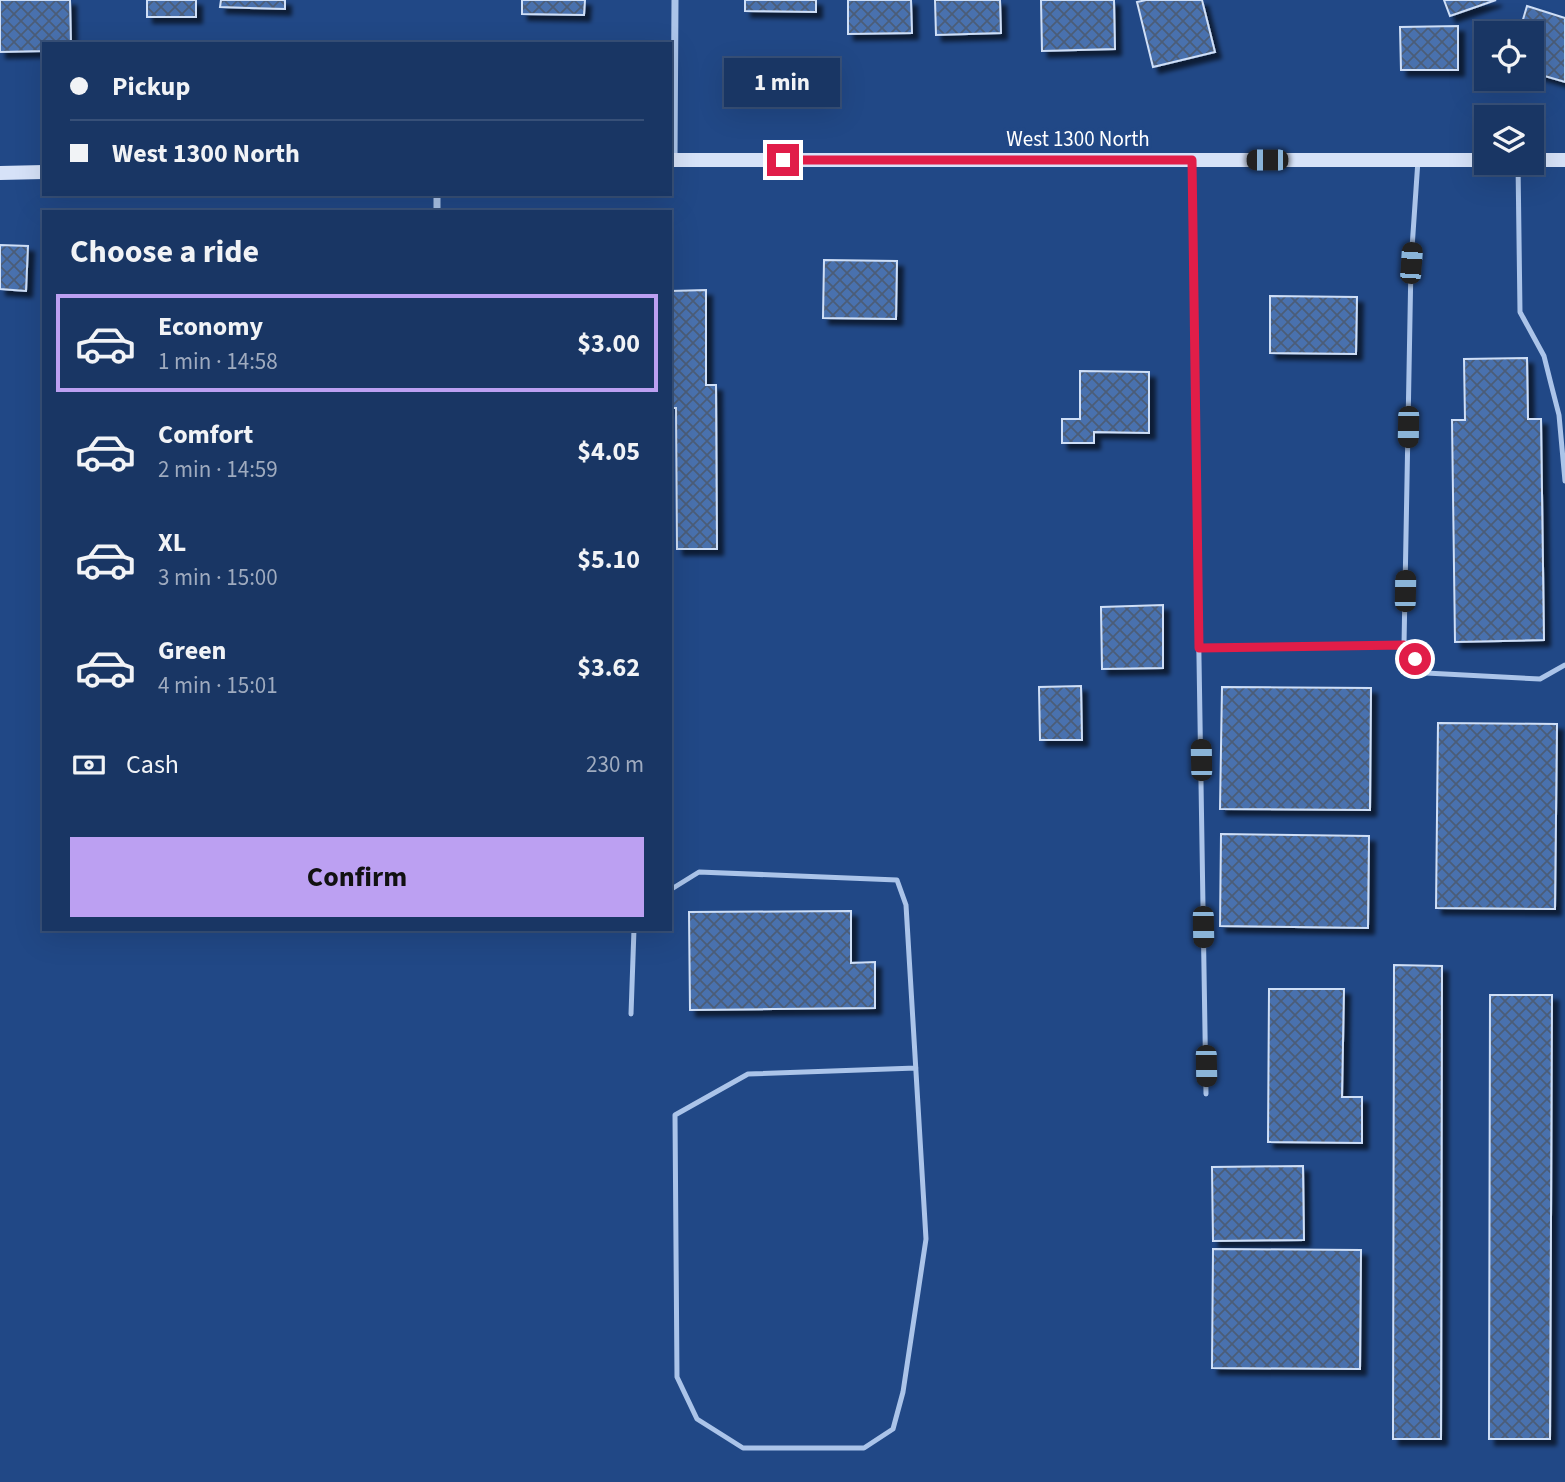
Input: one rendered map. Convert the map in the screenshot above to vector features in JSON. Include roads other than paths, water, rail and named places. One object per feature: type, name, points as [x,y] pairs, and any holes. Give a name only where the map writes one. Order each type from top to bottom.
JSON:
[{"type":"street","points":[[672,160],[675,0]]},
{"type":"street","name":"West 1300 North","points":[[672,160],[1474,160]]},
{"type":"street","points":[[1544,160],[1565,160]]},
{"type":"street","points":[[0,173],[42,172]]},
{"type":"lane","points":[[1192,160],[1206,1094]]},
{"type":"lane","points":[[1418,160],[1411,263],[1404,645],[1426,673],[1540,679],[1565,665]]},
{"type":"lane","points":[[1518,175],[1520,312],[1544,356],[1549,374],[1559,415],[1565,481]]},
{"type":"lane","points":[[1199,648],[1404,645]]},
{"type":"lane","points":[[672,889],[699,872],[897,880],[906,905],[916,1068],[926,1238],[903,1392],[893,1429],[864,1448],[743,1448],[697,1419],[677,1377],[675,1115],[748,1074],[916,1068]]},
{"type":"lane","points":[[632,1013],[634,931]]}]
